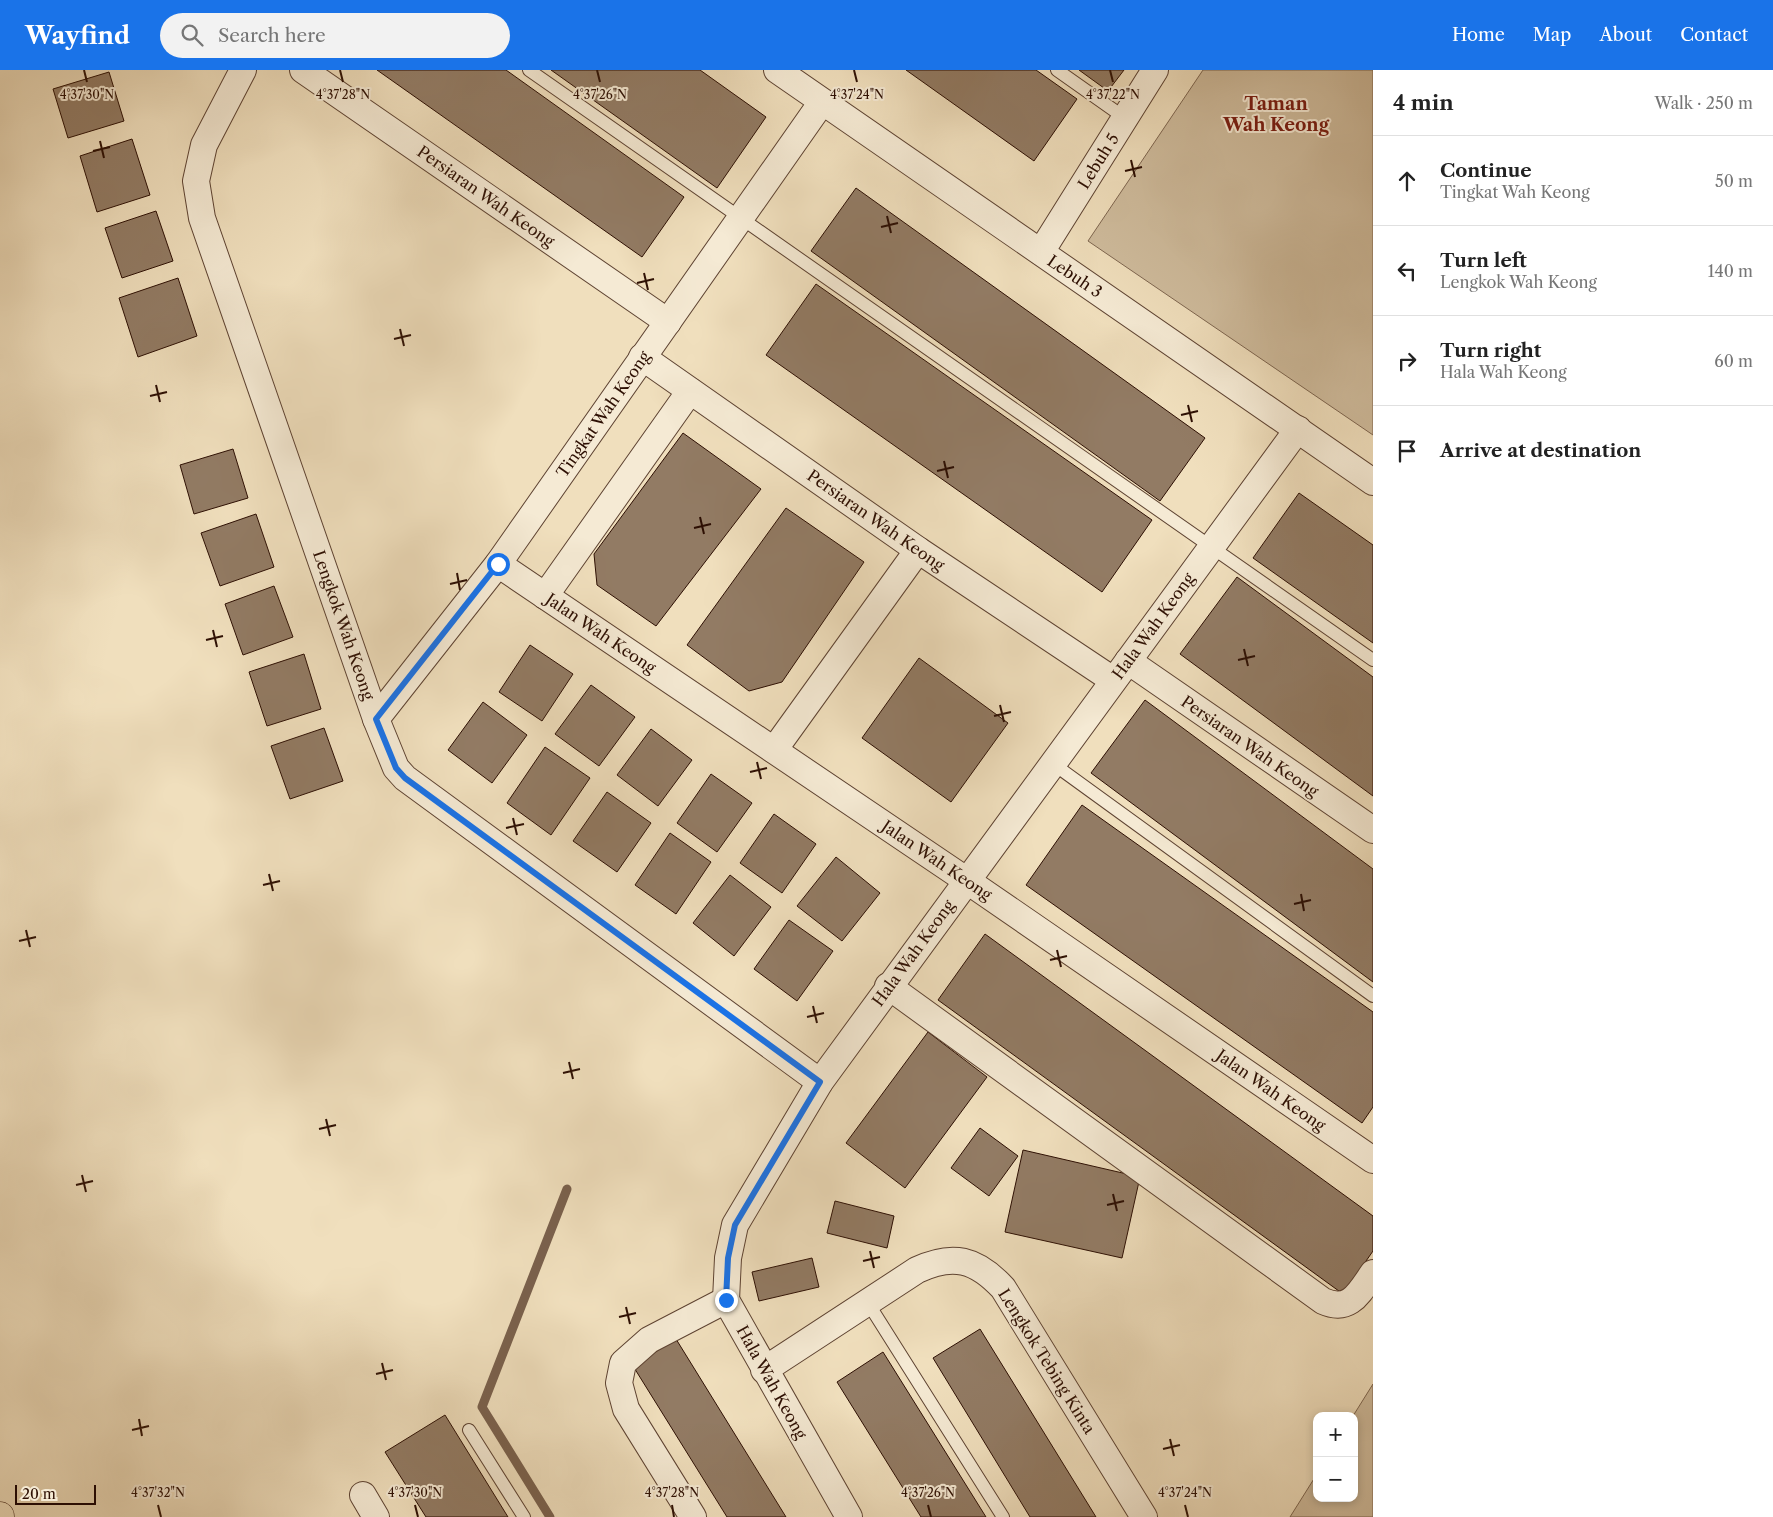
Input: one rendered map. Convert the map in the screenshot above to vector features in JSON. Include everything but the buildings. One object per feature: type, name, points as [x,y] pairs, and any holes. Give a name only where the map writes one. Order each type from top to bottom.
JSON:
[{"type":"street","name":"Lengkok Wah Keong","points":[[242,70],[204,145],[196,181],[202,218],[376,719],[396,768],[405,778],[820,1082]]},
{"type":"street","name":"Persiaran Wah Keong","points":[[303,70],[668,322]]},
{"type":"street","name":"Lebuh 3","points":[[777,70],[1373,482]]},
{"type":"street","name":"Lebuh 5","points":[[1040,252],[1156,70]]},
{"type":"street","name":"Tingkat Wah Keong","points":[[376,719],[498,564],[822,102]]},
{"type":"street","name":"Persiaran Wah Keong","points":[[642,357],[918,550],[1120,671],[1373,830]]},
{"type":"street","points":[[545,596],[690,391]]},
{"type":"street","name":"Hala Wah Keong","points":[[848,1517],[726,1300],[728,1258],[735,1225],[820,1082],[888,986],[1298,429]]},
{"type":"street","points":[[774,750],[918,550]]},
{"type":"street","name":"Jalan Wah Keong","points":[[498,564],[1369,1149]]},
{"type":"street","points":[[888,986],[1323,1301],[1341,1306],[1350,1302],[1373,1273]]},
{"type":"street","name":"Lengkok Tebing Kinta","points":[[764,1370],[917,1270],[934,1262],[954,1260],[973,1264],[989,1274],[1002,1288],[1144,1517]]},
{"type":"street","points":[[693,1517],[626,1409],[619,1383],[623,1363],[649,1340],[726,1300]]},
{"type":"street","points":[[363,1495],[376,1517]]},
{"type":"lane","points":[[528,70],[1373,660]]},
{"type":"lane","points":[[1057,70],[1125,118]]},
{"type":"lane","points":[[1052,763],[1373,996]]},
{"type":"lane","points":[[868,1303],[1002,1517]]},
{"type":"lane","points":[[469,1430],[524,1517]]},
{"type":"shaded area","points":[[1203,70],[1373,70],[1373,435],[1088,241]]},
{"type":"shaded area","points":[[1373,1384],[1373,1517],[1290,1517],[1313,1480],[1313,1502],[1358,1502],[1358,1412],[1356,1412]]},
{"type":"waterway","points":[[550,1517],[482,1407],[567,1189]]},
{"type":"district","name":"Taman Wah Keong","points":[[1276,114]]},
{"type":"route","points":[[498,564],[376,719],[396,768],[405,778],[820,1082],[735,1225],[728,1258],[726,1300]]}]
